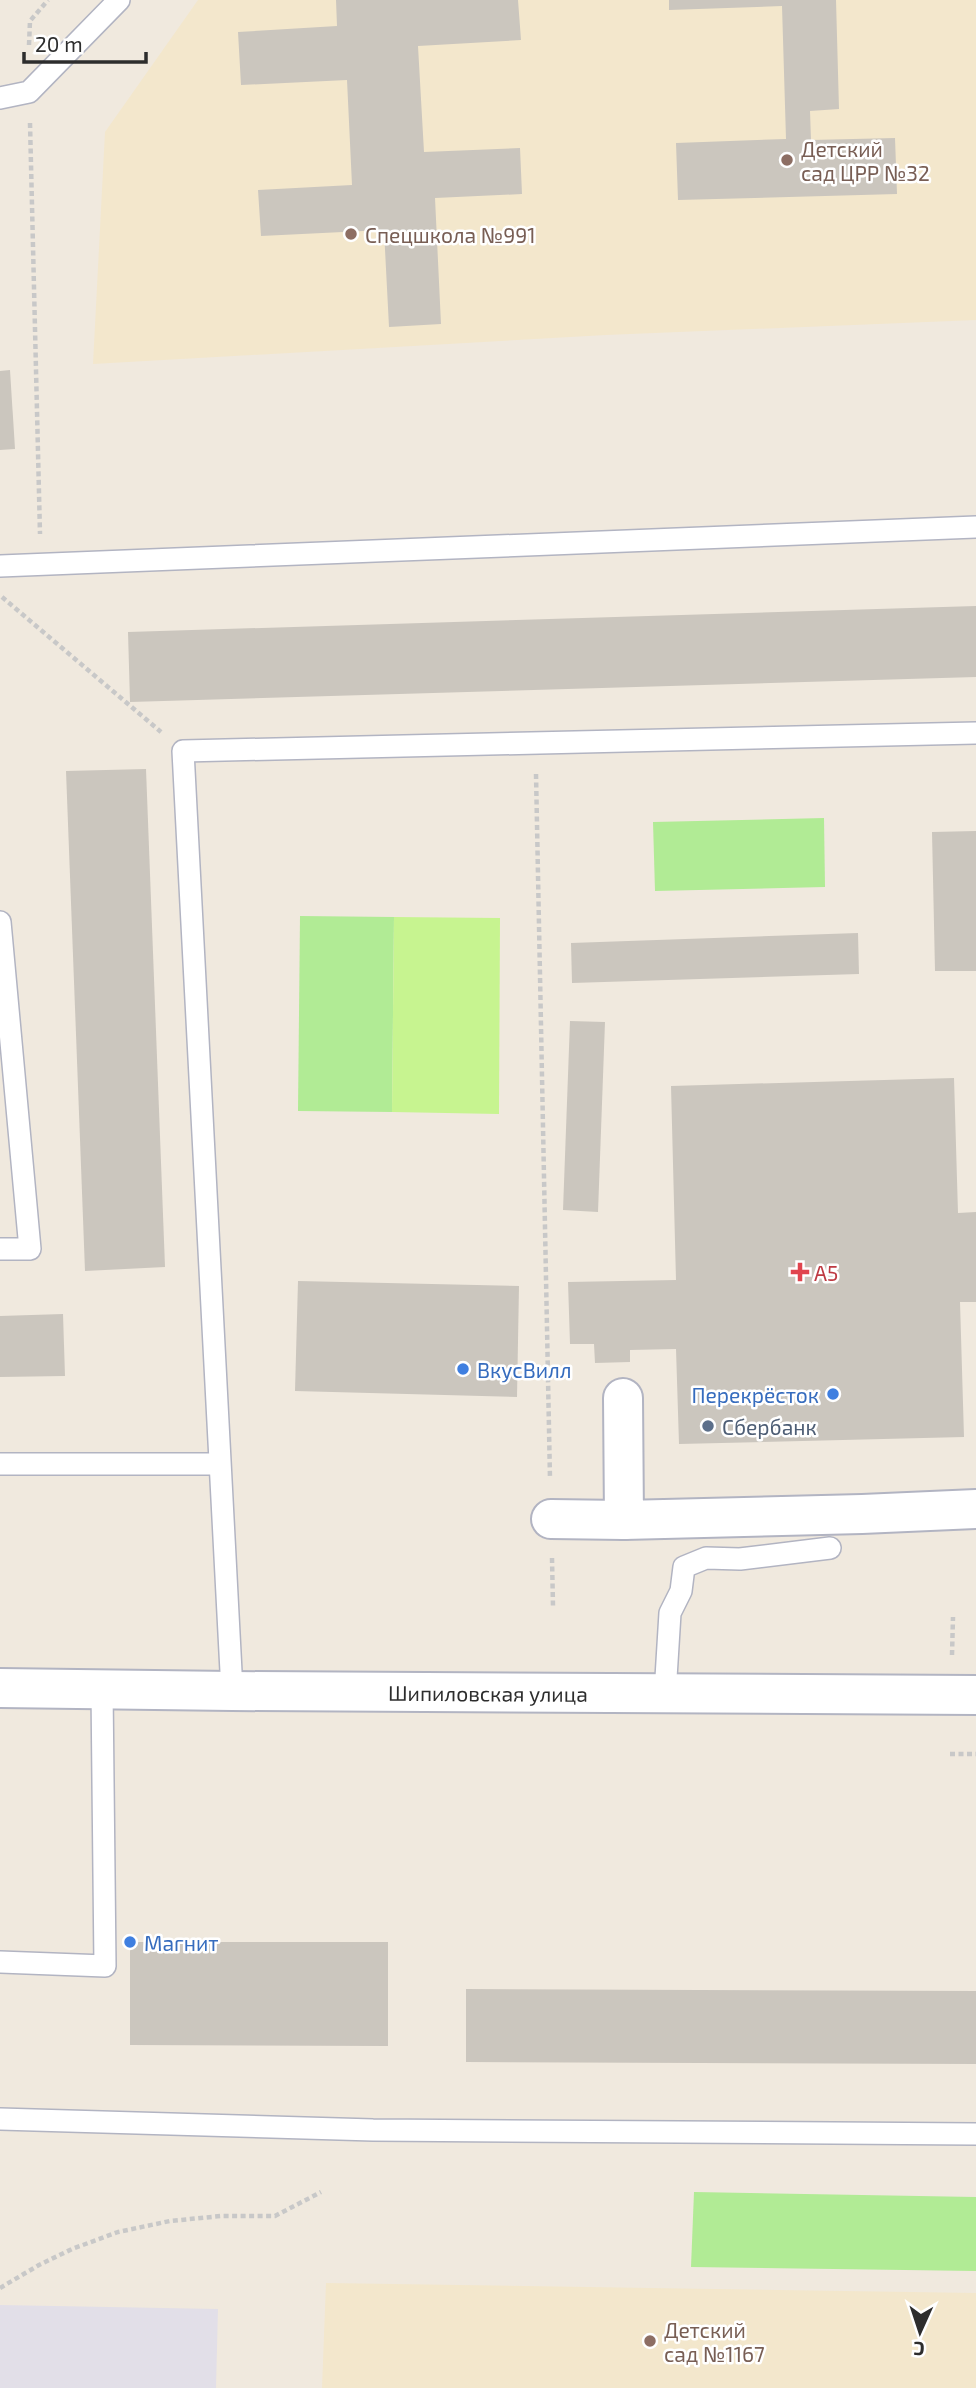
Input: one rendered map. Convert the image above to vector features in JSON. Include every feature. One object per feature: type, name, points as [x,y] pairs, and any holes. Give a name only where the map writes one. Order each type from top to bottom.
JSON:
[{"type":"main road","points":[[623,1398],[624,1520]]},
{"type":"main road","points":[[551,1519],[624,1520],[976,1509]]},
{"type":"main road","name":"Шипиловская улица","points":[[0,1688],[976,1695]]},
{"type":"lane","points":[[0,98],[29,92],[119,0]]},
{"type":"lane","points":[[0,566],[976,527]]},
{"type":"lane","points":[[232,1691],[183,751],[976,733]]},
{"type":"lane","points":[[0,922],[30,1249],[0,1250]]},
{"type":"lane","points":[[0,1464],[219,1464]]},
{"type":"lane","points":[[665,1694],[670,1613],[681,1591],[684,1566],[706,1558],[740,1559],[830,1548]]},
{"type":"lane","points":[[0,1962],[105,1966],[102,1689]]},
{"type":"lane","points":[[0,2119],[373,2130],[976,2134]]},
{"type":"path","points":[[40,565],[29,92],[30,21],[48,0]]},
{"type":"path","points":[[0,596],[183,751]]},
{"type":"path","points":[[536,742],[553,1606]]},
{"type":"path","points":[[952,1659],[953,1617]]},
{"type":"path","points":[[950,1754],[976,1754]]},
{"type":"path","points":[[0,2288],[38,2265],[118,2232],[170,2221],[220,2216],[275,2216],[321,2192]]},
{"type":"shaded area","points":[[198,0],[976,0],[976,320],[606,335],[93,364],[105,132]]},
{"type":"shaded area","name":"Детский сад №1167","points":[[326,2283],[976,2293],[976,2388],[322,2388]]},
{"type":"shaded area","points":[[0,2305],[218,2309],[216,2388],[0,2388]]},
{"type":"green space","points":[[824,818],[825,887],[655,891],[653,822]]},
{"type":"green space","points":[[300,916],[394,917],[392,1112],[298,1111]]},
{"type":"green space","points":[[394,917],[500,918],[499,1114],[392,1112]]},
{"type":"green space","points":[[694,2192],[976,2197],[976,2271],[691,2267]]},
{"type":"building","points":[[336,0],[518,0],[521,40],[418,46],[424,152],[520,148],[522,194],[435,198],[441,324],[389,327],[384,230],[261,236],[258,190],[352,185],[347,80],[241,85],[238,32],[337,26]]},
{"type":"building","points":[[669,0],[836,0],[839,109],[810,111],[811,140],[895,138],[897,194],[678,200],[676,143],[786,139],[782,6],[669,10]]},
{"type":"building","points":[[10,370],[15,449],[0,450],[0,371]]},
{"type":"building","points":[[976,606],[976,677],[130,702],[128,632]]},
{"type":"building","points":[[146,769],[165,1267],[85,1271],[66,771]]},
{"type":"building","points":[[976,831],[976,971],[935,971],[932,832]]},
{"type":"building","points":[[858,933],[859,974],[572,983],[571,943]]},
{"type":"building","points":[[570,1021],[605,1022],[598,1212],[563,1210]]},
{"type":"building","points":[[954,1078],[958,1213],[976,1212],[976,1302],[960,1302],[964,1437],[679,1444],[676,1349],[630,1350],[630,1362],[595,1363],[594,1344],[570,1344],[568,1282],[676,1280],[671,1086]]},
{"type":"building","points":[[298,1281],[519,1286],[517,1397],[295,1391]]},
{"type":"building","points":[[63,1314],[65,1376],[0,1377],[0,1316]]},
{"type":"building","points":[[130,1942],[388,1942],[388,2046],[130,2045]]},
{"type":"building","points":[[466,1989],[976,1991],[976,2064],[466,2062]]},
{"type":"place","name":"Детский сад ЦРР №32","points":[[787,160]]},
{"type":"place","name":"Спецшкола №991","points":[[351,234]]},
{"type":"place","name":"А5","points":[[800,1272]]},
{"type":"place","name":"ВкусВилл","points":[[463,1369]]},
{"type":"place","name":"Перекрёсток","points":[[833,1394]]},
{"type":"place","name":"Сбербанк","points":[[708,1426]]},
{"type":"place","name":"Магнит","points":[[130,1942]]},
{"type":"place","name":"Детский сад №1167","points":[[650,2341]]}]
